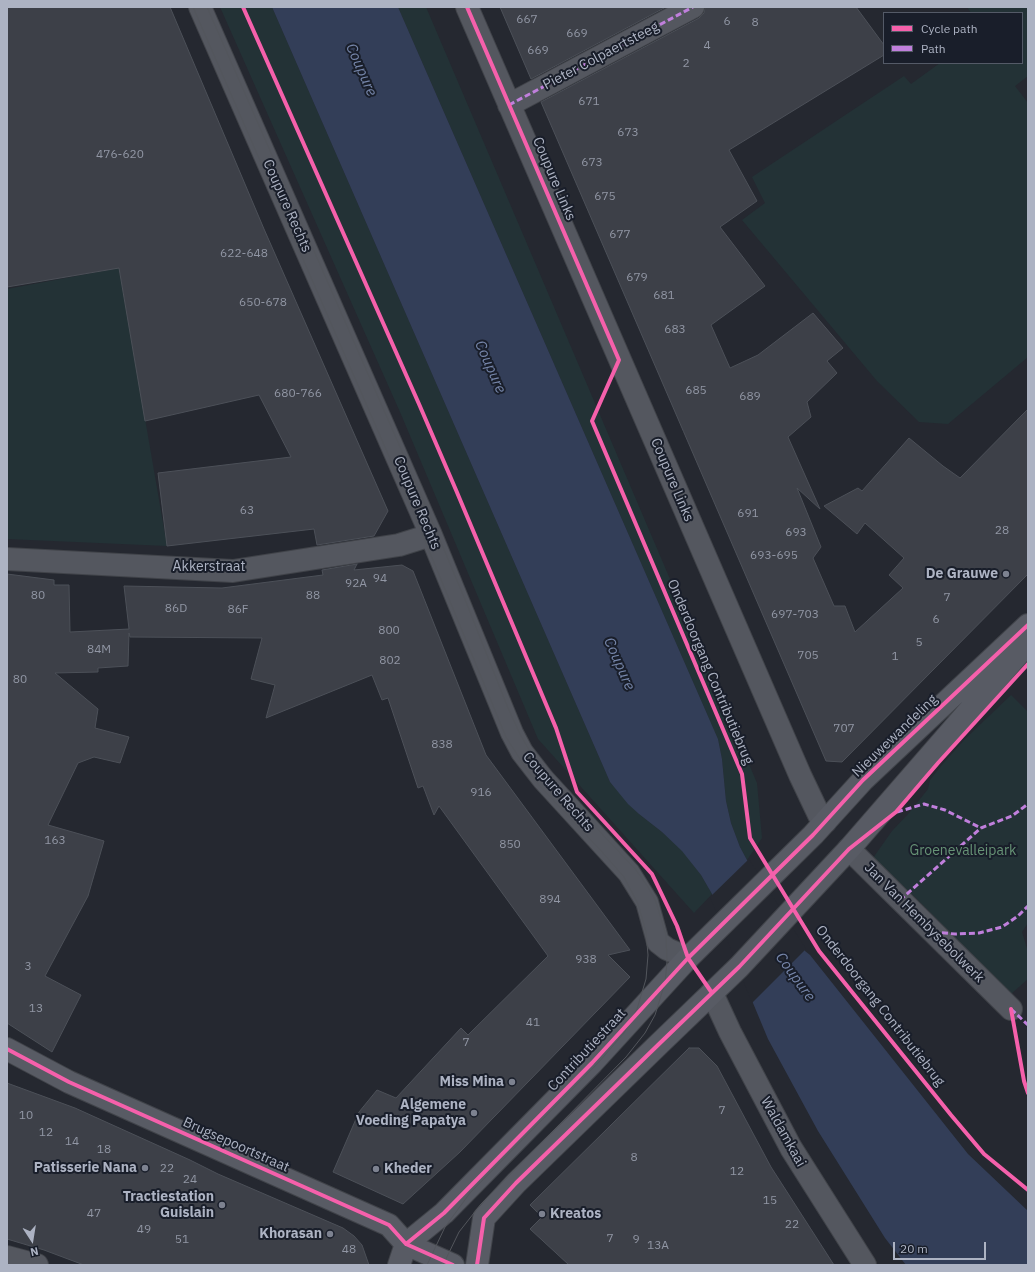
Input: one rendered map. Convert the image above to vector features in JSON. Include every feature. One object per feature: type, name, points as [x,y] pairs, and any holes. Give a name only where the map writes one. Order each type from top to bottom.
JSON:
[{"type":"main road","name":"Nieuwewandeling","points":[[780,867],[825,822],[863,780],[1028,625]]},
{"type":"main road","points":[[477,1265],[484,1218],[516,1183],[733,973],[849,849],[1028,644]]},
{"type":"main road","name":"Contributiestraat","points":[[406,1244],[444,1213],[592,1063],[688,958],[780,867]]},
{"type":"main road","name":"Brugsepoortstraat","points":[[7,1049],[69,1082],[389,1225],[406,1244],[453,1265]]},
{"type":"main road","points":[[399,1265],[406,1244]]},
{"type":"street","name":"Coupure Rechts","points":[[200,7],[431,535],[512,733],[522,752],[542,779],[629,873],[647,902],[658,942],[667,949],[688,958]]},
{"type":"street","name":"Coupure Links","points":[[467,7],[800,775],[819,815],[825,822]]},
{"type":"street","name":"Pieter Colpaertsteeg","points":[[509,105],[693,7]]},
{"type":"street","name":"Akkerstraat","points":[[7,559],[233,570],[399,545],[431,535]]},
{"type":"street","name":"Jan Van Hembysebolwerk","points":[[849,849],[1011,1010]]},
{"type":"street","name":"Waldamkaai","points":[[712,993],[730,1032],[791,1148],[866,1265]]},
{"type":"street","points":[[7,1257],[37,1265]]},
{"type":"green space","points":[[220,7],[272,7],[610,782],[639,814],[683,851],[701,875],[712,894],[694,913],[538,739],[400,412]]},
{"type":"green space","points":[[398,7],[426,7],[757,783],[762,838],[747,860],[740,847],[731,823],[726,801],[722,759],[718,739]]},
{"type":"green space","points":[[967,7],[1028,7],[1028,76],[1015,86],[1028,103],[1028,357],[948,424],[919,422],[877,381],[742,220],[765,203],[752,177],[904,76],[911,84],[939,64],[1023,64],[1023,12],[970,12]]},
{"type":"green space","points":[[119,268],[167,546],[7,539],[7,289]]},
{"type":"green space","name":"Groenevalleipark","points":[[1011,695],[1028,712],[1028,923],[1022,932],[1028,952],[1028,979],[1011,994],[916,898],[873,858],[892,831],[928,789],[930,780],[941,766],[964,740]]},
{"type":"water","name":"Coupure","points":[[272,7],[398,7],[718,739],[722,759],[726,801],[731,823],[740,847],[805,951],[810,955],[968,1154],[1028,1211],[1028,1265],[906,1265],[885,1238],[818,1131],[768,1039],[712,894],[701,875],[682,851],[662,832],[628,804],[610,782]]},
{"type":"pier","points":[[749,859],[806,949],[752,1003],[710,897]]},
{"type":"building","points":[[7,7],[170,7],[264,229],[388,511],[374,536],[317,545],[314,529],[167,546],[158,473],[291,457],[259,395],[145,421],[119,268],[7,287]]},
{"type":"building","points":[[500,7],[666,7],[531,79]]},
{"type":"building","points":[[705,7],[856,7],[883,44],[883,56],[729,150],[757,201],[720,227],[765,286],[711,325],[730,368],[758,355],[813,313],[843,348],[827,361],[837,373],[807,402],[811,417],[788,437],[820,509],[797,488],[821,547],[813,558],[834,606],[845,606],[855,632],[903,588],[889,575],[904,558],[865,523],[857,534],[824,506],[858,488],[862,491],[909,438],[960,478],[1028,409],[1028,574],[842,762],[826,761],[541,102],[699,18],[704,13]]},
{"type":"building","points":[[357,564],[354,570],[402,565],[413,571],[486,755],[630,950],[608,955],[630,977],[460,1152],[403,1204],[333,1172],[359,1112],[377,1090],[396,1098],[461,1028],[468,1035],[548,956],[439,806],[434,815],[423,786],[418,788],[388,698],[382,700],[372,675],[266,718],[275,685],[251,679],[262,638],[130,637],[129,633],[128,666],[98,668],[98,672],[55,673],[98,709],[95,728],[129,737],[120,763],[94,757],[78,763],[48,825],[104,841],[88,896],[45,976],[81,995],[52,1052],[7,1023],[7,574],[54,580],[54,585],[69,585],[70,632],[129,629],[124,586],[222,588],[323,575],[322,570]]},
{"type":"building","points":[[689,1048],[699,1048],[717,1066],[771,1167],[834,1265],[569,1265],[530,1229],[542,1217],[530,1205]]},
{"type":"building","points":[[7,1083],[75,1108],[218,1174],[343,1228],[354,1236],[362,1245],[369,1265],[84,1265],[44,1250],[7,1239]]},
{"type":"tram line","points":[[193,7],[409,502],[506,737],[527,770],[538,784],[624,877],[638,904],[646,932],[648,955],[646,979],[637,1009],[624,1033],[599,1062],[470,1193],[445,1227],[427,1265]]},
{"type":"tram line","points":[[207,7],[422,497],[520,734],[533,757],[554,783],[636,870],[656,902],[666,935],[667,962],[665,983],[655,1015],[645,1033],[626,1057],[481,1204],[459,1232],[443,1265]]},
{"type":"marked path","points":[[509,105],[693,7]]},
{"type":"marked path","points":[[897,812],[924,804],[945,810],[981,828]]},
{"type":"marked path","points":[[900,900],[981,828],[1012,816],[1028,804]]},
{"type":"marked path","points":[[933,932],[955,934],[979,933],[1002,927],[1018,916],[1028,906]]},
{"type":"marked path","points":[[1011,1009],[1028,1025]]},
{"type":"cycle path","points":[[243,7],[456,490],[556,728],[577,792],[652,874],[677,926],[688,958],[712,993]]},
{"type":"cycle path","name":"Onderdoorgang Contributiebrug","points":[[467,7],[619,360],[592,421],[742,774],[750,838],[819,951],[984,1154],[1028,1190]]},
{"type":"cycle path","points":[[406,1244],[444,1213],[592,1063],[688,958],[813,835],[863,780],[1028,625]]},
{"type":"cycle path","points":[[477,1265],[484,1218],[516,1183],[739,967],[849,849],[896,812],[938,763],[1028,664]]},
{"type":"cycle path","points":[[1011,1009],[1024,1081],[1028,1093]]},
{"type":"cycle path","points":[[7,1049],[69,1082],[389,1225],[406,1244],[453,1265]]},
{"type":"place","name":"De Grauwe","points":[[1006,574]]},
{"type":"place","name":"Miss Mina","points":[[512,1082]]},
{"type":"place","name":"Algemene Voeding Papatya","points":[[474,1113]]},
{"type":"place","name":"Patisserie Nana","points":[[145,1168]]},
{"type":"place","name":"Kheder","points":[[376,1169]]},
{"type":"place","name":"Tractiestation Guislain","points":[[222,1205]]},
{"type":"place","name":"Kreatos","points":[[542,1214]]},
{"type":"place","name":"Khorasan","points":[[330,1234]]}]
